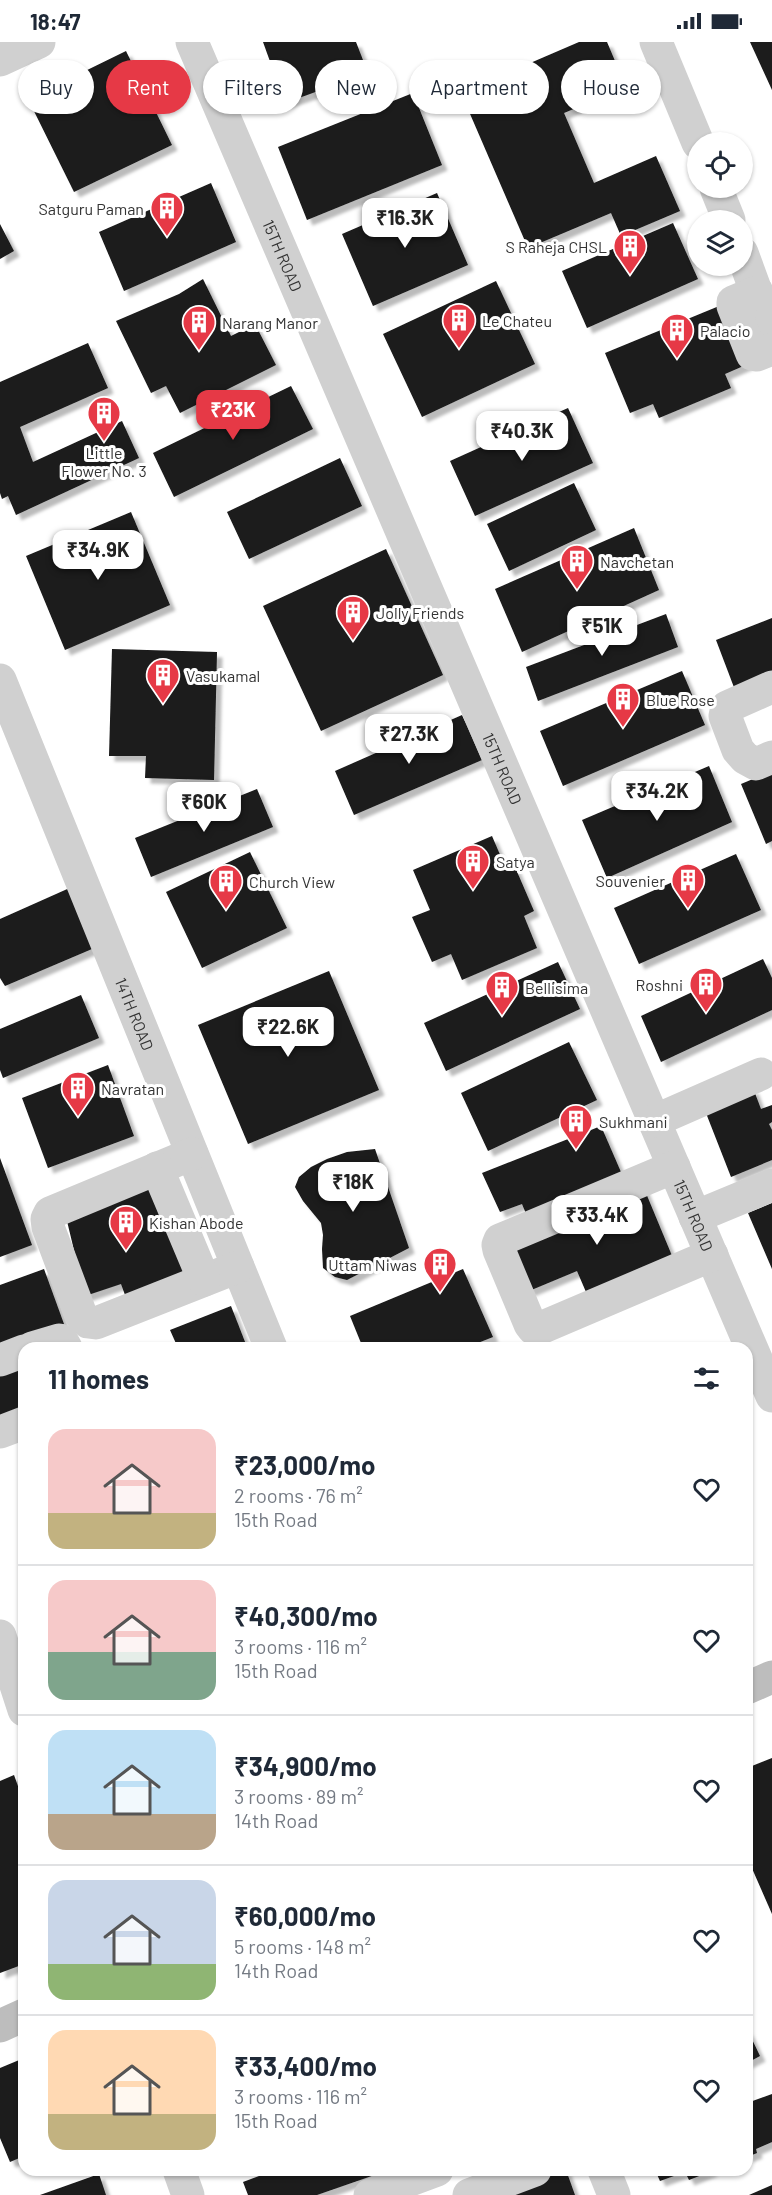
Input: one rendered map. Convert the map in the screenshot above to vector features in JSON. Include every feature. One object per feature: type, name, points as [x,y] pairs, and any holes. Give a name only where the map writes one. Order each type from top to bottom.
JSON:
[{"type":"street","points":[[0,60],[39,42]]},
{"type":"street","name":"15TH ROAD","points":[[192,42],[749,1342]]},
{"type":"street","points":[[656,42],[693,132]]},
{"type":"street","points":[[756,264],[772,335]]},
{"type":"street","points":[[756,264],[733,302],[733,306],[752,354],[757,355],[772,349]]},
{"type":"street","name":"14TH ROAD","points":[[0,680],[269,1342]]},
{"type":"street","points":[[772,687],[726,707],[725,716],[738,750],[745,758],[756,764],[772,757]]},
{"type":"street","points":[[654,1121],[761,1074]]},
{"type":"street","points":[[192,1154],[51,1214],[47,1219],[81,1315],[88,1322],[96,1323],[238,1267]]},
{"type":"street","points":[[674,1167],[500,1240],[499,1250],[530,1324],[533,1328],[543,1327],[712,1255]]},
{"type":"street","points":[[157,1168],[204,1280]]},
{"type":"street","points":[[695,1217],[772,1185]]},
{"type":"street","name":"15TH ROAD","points":[[753,1351],[772,1396]]},
{"type":"street","points":[[0,1360],[18,1353]]},
{"type":"street","points":[[0,1432],[18,1425]]},
{"type":"street","points":[[0,1636],[18,1692]]},
{"type":"street","points":[[753,1685],[772,1677]]},
{"type":"street","points":[[0,2026],[18,2018]]},
{"type":"street","points":[[181,2176],[188,2195]]},
{"type":"street","points":[[370,2195],[421,2176]]},
{"type":"street","points":[[469,2195],[519,2176]]},
{"type":"street","points":[[606,2176],[614,2195]]},
{"type":"building","points":[[263,42],[356,42],[363,60],[315,60],[315,92],[303,96],[303,60],[269,60]]},
{"type":"building","points":[[579,42],[607,42],[615,60],[561,60],[561,114],[564,114],[594,183],[656,156],[680,211],[621,236],[611,213],[528,248],[470,114],[549,114],[549,60],[537,60]]},
{"type":"building","points":[[750,42],[772,42],[772,90]]},
{"type":"building","points":[[126,51],[130,60],[108,60]]},
{"type":"building","points":[[106,61],[106,114],[157,114],[172,145],[74,192],[35,114],[94,114],[94,67]]},
{"type":"building","points":[[409,95],[409,114],[421,114],[442,165],[307,220],[278,147],[360,114],[397,114],[397,99]]},
{"type":"building","name":"Satguru Paman","points":[[211,183],[236,242],[124,291],[99,232]]},
{"type":"building","points":[[437,193],[468,265],[373,306],[342,234]]},
{"type":"building","name":"S Raheja CHSL","points":[[673,223],[687,254],[687,276],[697,276],[698,279],[587,328],[562,271]]},
{"type":"building","points":[[0,224],[14,251],[0,259]]},
{"type":"building","name":"Narang Manor","points":[[203,279],[231,336],[255,324],[276,365],[180,413],[166,386],[151,393],[116,321],[179,294]]},
{"type":"building","name":"Le Chateu","points":[[496,281],[535,364],[422,417],[383,334]]},
{"type":"building","name":"Palacio","points":[[724,304],[748,364],[725,374],[731,388],[659,418],[653,404],[630,413],[605,353]]},
{"type":"building","name":"Little Flower No. 3","points":[[88,343],[108,388],[20,427],[33,462],[122,421],[139,458],[16,515],[8,496],[2,499],[0,493],[0,382]]},
{"type":"building","points":[[291,386],[313,429],[174,497],[153,453]]},
{"type":"building","points":[[568,408],[593,463],[475,516],[450,461]]},
{"type":"building","points":[[340,458],[362,506],[249,559],[227,512]]},
{"type":"building","points":[[574,483],[596,530],[509,571],[487,524]]},
{"type":"building","points":[[131,512],[170,605],[65,650],[26,556]]},
{"type":"building","name":"Navchetan","points":[[634,528],[659,590],[522,652],[495,589]]},
{"type":"building","name":"Jolly Friends","points":[[386,549],[443,675],[321,731],[263,606]]},
{"type":"building","points":[[666,614],[678,647],[538,701],[526,667]]},
{"type":"building","points":[[772,618],[772,676],[735,690],[716,640]]},
{"type":"building","name":"Vasukamal","points":[[112,649],[217,652],[214,780],[145,778],[146,756],[109,756]]},
{"type":"building","name":"Blue Rose","points":[[682,671],[705,725],[563,786],[540,731]]},
{"type":"building","points":[[462,715],[482,760],[354,815],[335,771]]},
{"type":"building","points":[[709,766],[732,822],[607,878],[582,820]]},
{"type":"building","points":[[772,771],[772,841],[766,844],[741,784]]},
{"type":"building","points":[[257,789],[273,827],[151,877],[135,838]]},
{"type":"building","name":"Satya","points":[[492,836],[507,871],[515,867],[534,911],[524,916],[537,948],[462,980],[451,954],[432,962],[412,917],[430,910],[413,870]]},
{"type":"building","name":"Church View","points":[[250,852],[287,928],[202,968],[166,892]]},
{"type":"building","name":"Souvenier","points":[[736,854],[761,910],[639,964],[614,908]]},
{"type":"building","points":[[74,886],[99,946],[5,986],[0,978],[0,919]]},
{"type":"building","name":"Roshni","points":[[763,959],[772,978],[772,1010],[661,1062],[641,1016]]},
{"type":"building","name":"Bellisima","points":[[558,962],[580,1009],[446,1071],[424,1023]]},
{"type":"building","points":[[329,971],[379,1090],[248,1144],[198,1025]]},
{"type":"building","points":[[81,995],[99,1038],[3,1078],[0,1070],[0,1029]]},
{"type":"building","points":[[569,1042],[597,1100],[488,1151],[461,1093]]},
{"type":"building","name":"Navratan","points":[[108,1065],[134,1136],[48,1168],[22,1098]]},
{"type":"building","points":[[753,1088],[761,1109],[772,1105],[772,1122],[769,1124],[772,1130],[772,1160],[731,1177],[704,1108]]},
{"type":"building","name":"Sukhmani","points":[[601,1126],[624,1179],[527,1216],[522,1204],[500,1212],[482,1173]]},
{"type":"building","points":[[375,1149],[409,1248],[347,1280],[335,1277],[323,1268],[321,1223],[295,1187],[299,1177],[311,1167],[327,1159],[347,1152]]},
{"type":"building","points":[[0,1158],[32,1245],[0,1257]]},
{"type":"building","name":"Kishan Abode","points":[[152,1182],[188,1281],[128,1303],[121,1284],[85,1296],[67,1221]]},
{"type":"building","points":[[643,1186],[675,1263],[589,1299],[577,1271],[529,1291],[509,1241]]},
{"type":"building","points":[[772,1203],[772,1269],[748,1213]]},
{"type":"building","points":[[44,1269],[64,1324],[0,1346],[0,1285]]},
{"type":"building","name":"Uttam Niwas","points":[[463,1269],[493,1337],[480,1342],[361,1342],[350,1316]]},
{"type":"building","points":[[231,1306],[245,1342],[175,1342],[170,1330]]},
{"type":"building","points":[[18,1361],[18,1418],[0,1425],[0,1368]]},
{"type":"building","points":[[772,1758],[772,1914],[753,1871],[753,1766]]},
{"type":"building","points":[[14,1775],[18,1786],[18,1966],[0,1973],[0,1781]]},
{"type":"building","points":[[753,2041],[760,2056],[753,2060]]},
{"type":"building","points":[[18,2060],[18,2159],[10,2162],[0,2138],[0,2068]]},
{"type":"building","points":[[772,2094],[772,2142],[756,2149],[757,2153],[753,2155],[753,2101]]},
{"type":"building","points":[[93,2176],[100,2176],[106,2195],[40,2195]]},
{"type":"building","points":[[259,2176],[372,2176],[317,2195],[248,2195],[243,2182]]},
{"type":"building","points":[[532,2176],[568,2176],[575,2195],[480,2195]]},
{"type":"building","points":[[658,2176],[674,2176],[660,2181]]},
{"type":"building","points":[[687,2176],[699,2176],[689,2180]]},
{"type":"building","points":[[772,2185],[772,2195],[749,2195]]},
{"type":"place","name":"Satguru Paman","points":[[167,237]]},
{"type":"place","name":"S Raheja CHSL","points":[[630,275]]},
{"type":"place","name":"Le Chateu","points":[[459,349]]},
{"type":"place","name":"Narang Manor","points":[[199,351]]},
{"type":"place","name":"Palacio","points":[[677,359]]},
{"type":"place","name":"Little Flower No. 3","points":[[104,442]]},
{"type":"place","name":"Navchetan","points":[[577,590]]},
{"type":"place","name":"Jolly Friends","points":[[353,641]]},
{"type":"place","name":"Vasukamal","points":[[163,704]]},
{"type":"place","name":"Blue Rose","points":[[623,728]]},
{"type":"place","name":"Satya","points":[[473,890]]},
{"type":"place","name":"Souvenier","points":[[688,909]]},
{"type":"place","name":"Church View","points":[[226,910]]},
{"type":"place","name":"Roshni","points":[[706,1013]]},
{"type":"place","name":"Bellisima","points":[[502,1016]]},
{"type":"place","name":"Navratan","points":[[78,1117]]},
{"type":"place","name":"Sukhmani","points":[[576,1150]]},
{"type":"place","name":"Kishan Abode","points":[[126,1251]]},
{"type":"place","name":"Uttam Niwas","points":[[440,1293]]}]
